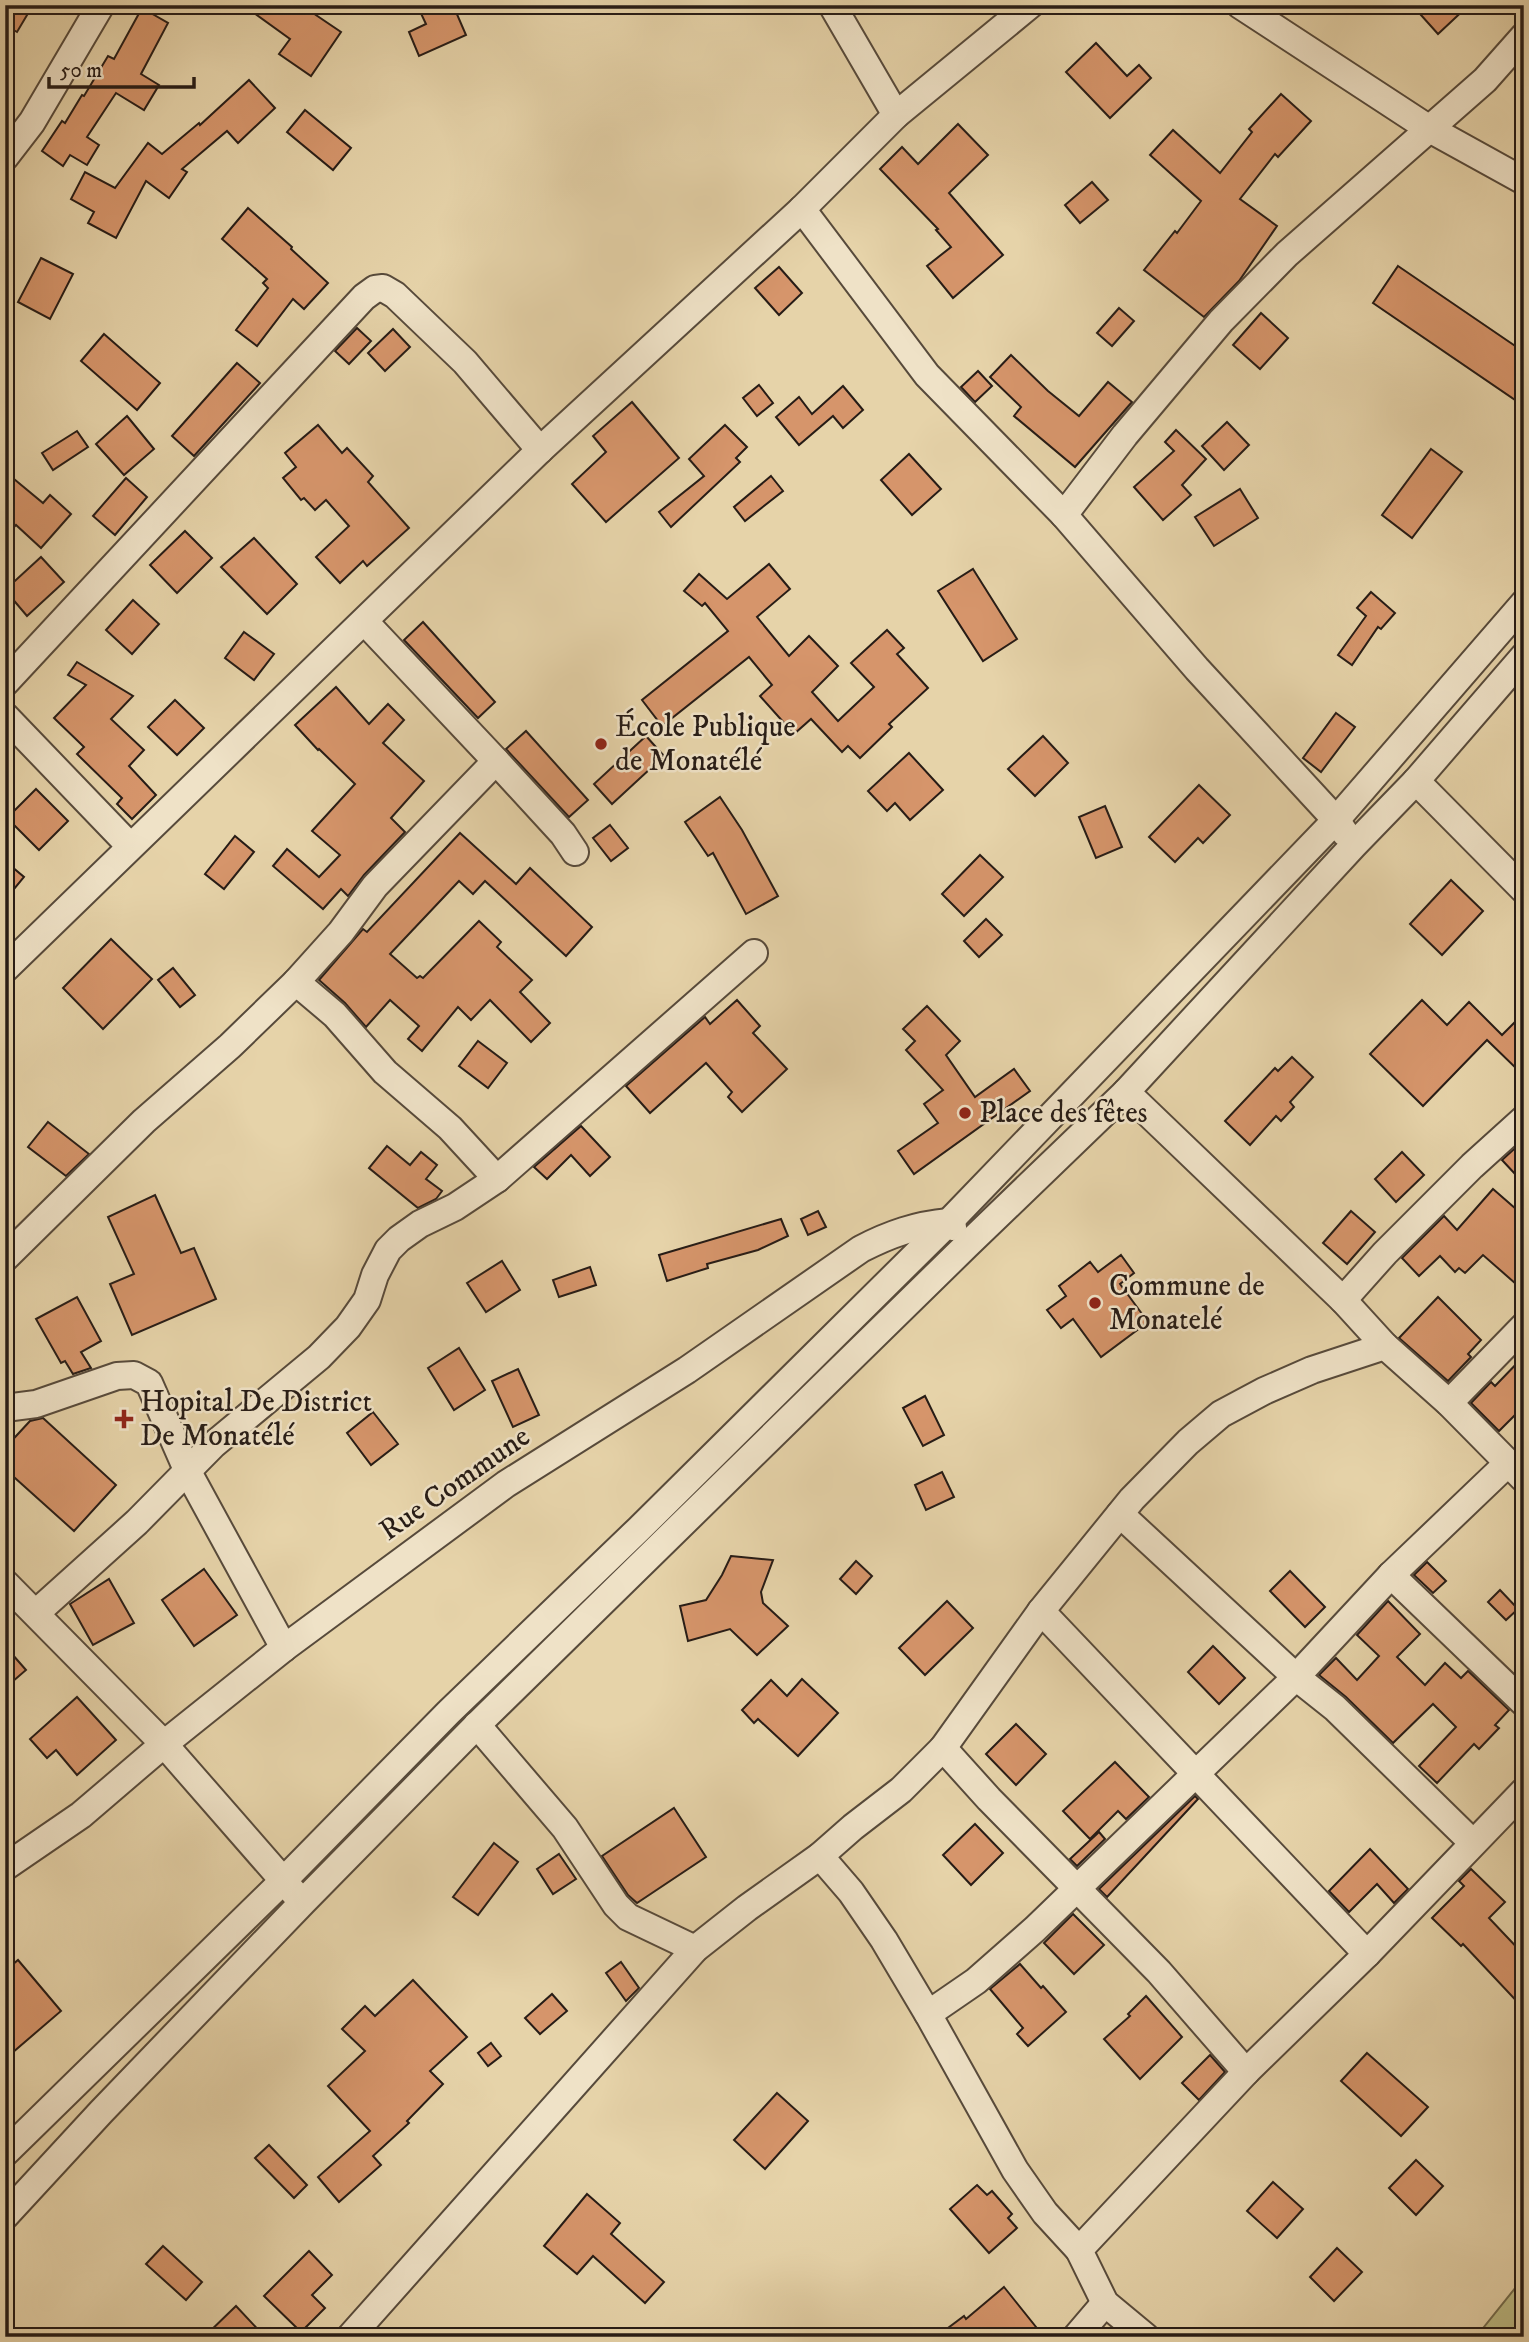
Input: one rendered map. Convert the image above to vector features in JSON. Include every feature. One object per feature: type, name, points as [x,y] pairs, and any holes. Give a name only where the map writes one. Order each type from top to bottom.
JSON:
[{"type":"street","points":[[5,157],[32,122],[101,5]]},
{"type":"street","points":[[832,5],[896,115]]},
{"type":"street","points":[[5,969],[540,450],[802,209],[896,115],[1030,5]]},
{"type":"street","points":[[1240,5],[1428,128],[1524,181]]},
{"type":"street","points":[[1064,515],[1125,435],[1222,321],[1287,254],[1486,80],[1524,36]]},
{"type":"street","points":[[802,209],[927,374],[1064,515],[1197,669],[1336,820],[1354,845]]},
{"type":"street","points":[[5,683],[364,297],[375,289],[383,288],[395,295],[465,362],[540,450]]},
{"type":"street","points":[[5,2153],[283,1881],[449,1712],[639,1529],[949,1222],[1336,820],[1524,603]]},
{"type":"street","points":[[365,622],[563,834],[575,852]]},
{"type":"street","points":[[5,2216],[101,2112],[477,1725],[1126,1092],[1416,781],[1524,656]]},
{"type":"street","points":[[5,716],[130,846]]},
{"type":"street","points":[[5,1258],[144,1121],[230,1046],[296,982],[341,933],[375,886],[496,761]]},
{"type":"street","points":[[1416,781],[1524,891]]},
{"type":"street","points":[[36,1613],[137,1522],[214,1445],[319,1357],[348,1326],[367,1300],[375,1275],[388,1250],[398,1238],[497,1179],[754,954]]},
{"type":"street","points":[[296,982],[335,1015],[385,1072],[450,1128],[497,1179]]},
{"type":"street","points":[[929,2014],[976,1981],[1035,1930],[1296,1677],[1391,1575],[1515,1472],[1449,1403],[1385,1346],[1343,1300],[1126,1092]]},
{"type":"street","points":[[1343,1300],[1385,1253],[1472,1166],[1524,1119]]},
{"type":"street","points":[[949,1222],[967,1245]]},
{"type":"street","name":"Rue Commune","points":[[5,1867],[81,1815],[284,1648],[506,1484],[687,1370],[861,1249],[893,1233],[925,1224],[949,1222]]},
{"type":"street","points":[[1449,1403],[1524,1326]]},
{"type":"street","points":[[349,2337],[695,1949],[820,1856],[853,1826],[901,1790],[943,1748],[1041,1611],[1120,1514],[1188,1442],[1221,1414],[1264,1391],[1311,1370],[1385,1346]]},
{"type":"street","points":[[5,1408],[46,1401],[117,1376],[134,1376],[149,1382],[188,1472],[284,1648]]},
{"type":"street","points":[[1120,1514],[1296,1677],[1335,1708],[1473,1843]]},
{"type":"street","points":[[639,1529],[659,1549]]},
{"type":"street","points":[[1391,1575],[1524,1703]]},
{"type":"street","points":[[5,1583],[164,1744],[303,1902]]},
{"type":"street","points":[[1041,1611],[1367,1954]]},
{"type":"street","points":[[477,1725],[565,1828],[616,1905],[628,1917],[695,1949]]},
{"type":"street","points":[[943,1748],[1076,1889],[1159,1972],[1246,2072]]},
{"type":"street","points":[[1079,2250],[1246,2072],[1367,1954],[1524,1791]]},
{"type":"street","points":[[820,1856],[851,1892],[884,1940],[929,2014],[1015,2170],[1045,2213],[1079,2250],[1105,2303],[1146,2337]]},
{"type":"street","points":[[77,2080],[101,2112]]},
{"type":"street","points":[[1076,2337],[1105,2303]]},
{"type":"shaded area","points":[[1524,2277],[1524,2337],[1476,2337]]},
{"type":"building","points":[[5,5],[33,5],[17,32],[5,25]]},
{"type":"building","points":[[243,5],[301,5],[341,32],[311,76],[279,54],[290,39]]},
{"type":"building","points":[[417,5],[453,5],[466,35],[419,56],[409,32],[426,24]]},
{"type":"building","points":[[1412,5],[1469,5],[1438,34]]},
{"type":"building","points":[[142,8],[168,23],[141,74],[159,85],[144,110],[116,93],[87,137],[99,145],[87,165],[70,155],[63,166],[42,151],[62,121],[65,123],[82,95],[84,96],[108,56],[114,59]]},
{"type":"building","points":[[1096,43],[1127,76],[1139,65],[1151,78],[1110,118],[1066,72]]},
{"type":"building","points":[[249,80],[275,108],[238,143],[227,131],[182,169],[187,172],[169,198],[146,181],[116,238],[88,223],[94,212],[71,199],[85,172],[115,188],[148,143],[162,154],[199,123],[200,125]]},
{"type":"building","points":[[1281,94],[1311,121],[1278,157],[1275,154],[1240,199],[1277,226],[1239,281],[1204,317],[1144,270],[1201,201],[1150,155],[1173,130],[1220,173],[1252,132],[1249,129]]},
{"type":"building","points":[[305,110],[351,148],[333,170],[287,132]]},
{"type":"building","points":[[958,124],[988,155],[949,193],[1003,255],[953,298],[927,266],[951,247],[936,230],[938,229],[880,169],[902,147],[918,164]]},
{"type":"building","points":[[1092,182],[1108,200],[1080,223],[1065,205]]},
{"type":"building","points":[[248,208],[328,283],[304,309],[293,299],[257,346],[236,330],[268,288],[263,283],[267,279],[222,239]]},
{"type":"building","points":[[41,258],[73,274],[50,319],[18,302]]},
{"type":"building","points":[[1398,266],[1524,352],[1524,406],[1373,303]]},
{"type":"building","points":[[779,267],[802,293],[779,315],[755,288]]},
{"type":"building","points":[[1119,308],[1134,321],[1112,346],[1097,333]]},
{"type":"building","points":[[1261,313],[1288,338],[1260,369],[1233,345]]},
{"type":"building","points":[[357,328],[371,341],[349,364],[335,351]]},
{"type":"building","points":[[393,329],[410,347],[385,371],[368,353]]},
{"type":"building","points":[[104,334],[160,383],[137,410],[81,361]]},
{"type":"building","points":[[1011,355],[1079,416],[1108,382],[1132,402],[1075,467],[1014,416],[1021,407],[990,377]]},
{"type":"building","points":[[237,363],[260,383],[194,456],[172,436]]},
{"type":"building","points":[[978,371],[992,386],[975,402],[961,387]]},
{"type":"building","points":[[759,385],[773,403],[757,416],[743,398]]},
{"type":"building","points":[[843,386],[863,410],[843,428],[833,416],[799,445],[776,417],[799,397],[812,414]]},
{"type":"building","points":[[632,402],[679,458],[606,522],[572,484],[606,452],[593,436]]},
{"type":"building","points":[[127,416],[154,449],[124,475],[96,444]]},
{"type":"building","points":[[1227,422],[1249,445],[1224,470],[1202,446]]},
{"type":"building","points":[[318,425],[342,453],[347,448],[373,476],[368,482],[409,528],[367,566],[363,561],[340,583],[316,557],[349,526],[326,500],[315,510],[304,498],[301,500],[283,478],[296,467],[285,453]]},
{"type":"building","points":[[725,425],[747,447],[736,458],[740,462],[671,527],[659,512],[704,476],[689,459]]},
{"type":"building","points":[[1176,430],[1206,459],[1182,485],[1191,495],[1163,520],[1134,487],[1174,451],[1165,442]]},
{"type":"building","points":[[77,431],[88,447],[53,470],[42,453]]},
{"type":"building","points":[[1431,449],[1462,472],[1412,538],[1382,515]]},
{"type":"building","points":[[909,454],[941,489],[912,515],[881,480]]},
{"type":"building","points":[[771,476],[783,491],[745,521],[734,507]]},
{"type":"building","points":[[126,478],[147,497],[115,535],[93,516]]},
{"type":"building","points":[[14,479],[43,503],[50,495],[71,514],[41,548],[16,525],[5,536],[5,490]]},
{"type":"building","points":[[1240,489],[1258,518],[1214,546],[1195,517]]},
{"type":"building","points":[[185,531],[212,558],[177,593],[150,565]]},
{"type":"building","points":[[254,538],[297,584],[267,614],[221,567]]},
{"type":"building","points":[[41,557],[64,582],[27,616],[5,590]]},
{"type":"building","points":[[769,564],[790,589],[757,617],[789,656],[809,636],[838,666],[812,692],[838,721],[874,687],[851,663],[887,630],[904,648],[897,654],[928,688],[889,724],[892,727],[860,758],[848,746],[842,752],[811,719],[794,734],[760,696],[772,685],[749,657],[662,726],[642,700],[728,631],[705,603],[702,606],[684,591],[699,574],[727,599]]},
{"type":"building","points":[[973,569],[1017,639],[983,661],[938,591]]},
{"type":"building","points":[[1371,592],[1395,613],[1381,629],[1378,627],[1352,665],[1338,655],[1366,616],[1357,608]]},
{"type":"building","points":[[133,600],[159,624],[132,654],[106,630]]},
{"type":"building","points":[[423,622],[495,702],[478,718],[404,640]]},
{"type":"building","points":[[244,632],[274,654],[254,680],[225,658]]},
{"type":"building","points":[[77,662],[133,696],[111,719],[144,750],[129,766],[156,795],[132,819],[117,804],[122,798],[77,754],[84,747],[54,718],[86,685],[68,675]]},
{"type":"building","points":[[336,687],[369,724],[388,704],[404,720],[383,743],[424,781],[391,818],[405,832],[348,896],[341,889],[323,909],[273,866],[287,849],[319,877],[340,855],[312,831],[355,784],[295,725]]},
{"type":"building","points":[[175,700],[204,728],[177,755],[148,727]]},
{"type":"building","points":[[1336,713],[1355,727],[1321,772],[1303,758]]},
{"type":"building","points":[[526,731],[588,800],[569,817],[506,749]]},
{"type":"building","points":[[646,736],[664,756],[612,804],[594,784]]},
{"type":"building","points":[[1043,736],[1068,763],[1035,796],[1008,769]]},
{"type":"building","points":[[909,753],[943,790],[910,820],[895,803],[887,811],[868,791]]},
{"type":"building","points":[[1199,785],[1230,815],[1203,843],[1198,838],[1175,862],[1149,837]]},
{"type":"building","points":[[36,789],[68,821],[39,850],[7,818]]},
{"type":"building","points":[[720,797],[742,830],[778,896],[746,914],[713,853],[708,856],[685,822]]},
{"type":"building","points":[[1105,806],[1122,847],[1096,858],[1079,817]]},
{"type":"building","points":[[610,825],[628,848],[611,861],[593,838]]},
{"type":"building","points":[[460,833],[516,884],[530,868],[592,927],[566,956],[485,881],[473,894],[459,881],[390,954],[417,978],[423,978],[479,921],[501,942],[497,947],[532,980],[520,992],[550,1023],[531,1042],[490,1000],[471,1020],[458,1007],[422,1051],[408,1039],[419,1026],[390,1000],[366,1027],[345,1003],[319,980],[363,929],[367,932]]},
{"type":"building","points":[[235,836],[254,852],[224,889],[205,874]]},
{"type":"building","points":[[980,855],[1003,877],[964,916],[942,894]]},
{"type":"building","points":[[5,861],[24,877],[5,900]]},
{"type":"building","points":[[1451,880],[1483,911],[1442,955],[1410,924]]},
{"type":"building","points":[[986,919],[1002,935],[979,957],[964,941]]},
{"type":"building","points":[[111,939],[152,979],[103,1029],[63,988]]},
{"type":"building","points":[[173,968],[195,995],[180,1007],[158,980]]},
{"type":"building","points":[[737,1000],[760,1026],[753,1033],[787,1069],[742,1112],[728,1097],[732,1092],[706,1063],[650,1113],[626,1086],[705,1017],[710,1024]]},
{"type":"building","points":[[1422,1000],[1447,1025],[1469,1002],[1502,1035],[1516,1021],[1524,1029],[1524,1076],[1487,1040],[1423,1106],[1370,1054]]},
{"type":"building","name":"Place des fêtes","points":[[927,1006],[960,1041],[946,1055],[975,1097],[1014,1069],[1030,1091],[914,1174],[898,1151],[938,1123],[924,1104],[943,1090],[906,1050],[915,1041],[903,1029]]},
{"type":"building","points":[[478,1041],[507,1063],[488,1088],[459,1066]]},
{"type":"building","points":[[1292,1057],[1313,1077],[1290,1102],[1294,1107],[1281,1121],[1276,1116],[1250,1145],[1225,1121],[1275,1068],[1278,1071]]},
{"type":"building","points":[[48,1122],[89,1154],[66,1176],[28,1147]]},
{"type":"building","points":[[581,1126],[610,1157],[590,1176],[571,1155],[547,1179],[534,1167]]},
{"type":"building","points":[[1524,1140],[1524,1167],[1516,1175],[1502,1160]]},
{"type":"building","points":[[387,1146],[410,1165],[421,1152],[437,1165],[426,1179],[442,1191],[436,1199],[418,1208],[369,1168]]},
{"type":"building","points":[[1402,1152],[1424,1175],[1396,1202],[1375,1179]]},
{"type":"building","points":[[1493,1189],[1524,1216],[1524,1291],[1483,1255],[1465,1273],[1459,1268],[1455,1272],[1440,1256],[1419,1276],[1402,1258],[1444,1216],[1457,1230]]},
{"type":"building","points":[[155,1195],[181,1253],[194,1248],[216,1299],[132,1335],[110,1284],[134,1274],[108,1217]]},
{"type":"building","points":[[818,1211],[826,1227],[808,1235],[801,1219]]},
{"type":"building","points":[[1351,1211],[1375,1232],[1347,1264],[1323,1243]]},
{"type":"building","points":[[781,1219],[788,1236],[758,1250],[707,1264],[708,1268],[667,1281],[659,1255]]},
{"type":"building","name":"Commune de Monatelé","points":[[1121,1255],[1134,1273],[1120,1284],[1148,1322],[1101,1357],[1073,1319],[1061,1328],[1047,1310],[1066,1296],[1059,1286],[1090,1262],[1098,1272]]},
{"type":"building","points":[[502,1261],[520,1290],[486,1312],[467,1283]]},
{"type":"building","points":[[590,1267],[596,1285],[559,1297],[553,1280]]},
{"type":"building","points":[[77,1297],[101,1341],[81,1352],[91,1368],[73,1374],[65,1361],[61,1363],[36,1319]]},
{"type":"building","points":[[1438,1297],[1481,1340],[1468,1354],[1471,1357],[1448,1381],[1399,1338]]},
{"type":"building","points":[[459,1348],[485,1390],[454,1410],[428,1368]]},
{"type":"building","points":[[1524,1356],[1524,1406],[1499,1431],[1471,1403],[1491,1382],[1495,1386]]},
{"type":"building","points":[[518,1369],[539,1415],[513,1427],[492,1381]]},
{"type":"building","points":[[925,1396],[944,1435],[923,1446],[903,1408]]},
{"type":"building","points":[[373,1412],[398,1444],[371,1465],[347,1433]]},
{"type":"building","points":[[43,1418],[116,1485],[74,1531],[5,1469],[5,1448],[30,1421]]},
{"type":"building","points":[[942,1472],[954,1497],[926,1510],[915,1485]]},
{"type":"building","points":[[731,1556],[773,1560],[761,1592],[763,1603],[788,1626],[757,1655],[730,1629],[688,1641],[680,1606],[706,1600]]},
{"type":"building","points":[[856,1561],[872,1576],[856,1594],[840,1579]]},
{"type":"building","points":[[1427,1562],[1446,1581],[1433,1593],[1414,1575]]},
{"type":"building","points":[[204,1569],[237,1615],[194,1646],[162,1600]]},
{"type":"building","points":[[1290,1571],[1325,1607],[1305,1627],[1270,1591]]},
{"type":"building","points":[[109,1579],[134,1623],[93,1645],[70,1604]]},
{"type":"building","points":[[1500,1590],[1518,1609],[1506,1620],[1488,1602]]},
{"type":"building","points":[[947,1601],[973,1628],[925,1675],[899,1648]]},
{"type":"building","points":[[1388,1601],[1420,1634],[1397,1657],[1425,1685],[1445,1663],[1461,1678],[1468,1671],[1509,1710],[1495,1725],[1499,1728],[1479,1749],[1474,1744],[1437,1783],[1419,1766],[1456,1727],[1433,1704],[1393,1743],[1319,1675],[1336,1658],[1357,1680],[1379,1656],[1357,1635]]},
{"type":"building","points":[[5,1646],[26,1670],[5,1688]]},
{"type":"building","points":[[1213,1646],[1245,1678],[1219,1704],[1188,1672]]},
{"type":"building","points":[[802,1679],[838,1713],[798,1756],[758,1719],[754,1723],[742,1710],[771,1680],[787,1696]]},
{"type":"building","points":[[77,1697],[116,1740],[77,1775],[56,1750],[47,1758],[30,1739]]},
{"type":"building","points":[[1016,1724],[1046,1754],[1016,1785],[986,1754]]},
{"type":"building","points":[[1115,1762],[1149,1797],[1126,1819],[1118,1811],[1090,1839],[1063,1811]]},
{"type":"building","points":[[1195,1796],[1198,1799],[1107,1897],[1099,1889]]},
{"type":"building","points":[[674,1808],[706,1857],[637,1903],[628,1895],[602,1856]]},
{"type":"building","points":[[975,1824],[1003,1853],[971,1885],[943,1855]]},
{"type":"building","points":[[1099,1832],[1105,1839],[1077,1866],[1070,1859]]},
{"type":"building","points":[[494,1843],[518,1862],[478,1915],[453,1897]]},
{"type":"building","points":[[1370,1849],[1408,1889],[1394,1903],[1377,1884],[1349,1912],[1329,1891]]},
{"type":"building","points":[[559,1854],[576,1879],[553,1894],[537,1869]]},
{"type":"building","points":[[1471,1869],[1505,1902],[1489,1918],[1524,1955],[1524,2009],[1463,1944],[1461,1946],[1432,1918],[1464,1886],[1459,1881]]},
{"type":"building","points":[[1073,1914],[1104,1945],[1074,1974],[1044,1943]]},
{"type":"building","points":[[18,1960],[61,2011],[5,2059],[5,1971]]},
{"type":"building","points":[[621,1962],[639,1988],[626,2001],[606,1973]]},
{"type":"building","points":[[1020,1964],[1066,2012],[1028,2046],[1017,2034],[1023,2028],[990,1989]]},
{"type":"building","points":[[413,1980],[467,2037],[430,2071],[443,2084],[407,2121],[409,2123],[373,2156],[381,2165],[339,2202],[318,2177],[370,2131],[328,2086],[365,2051],[342,2029],[365,2006],[375,2016]]},
{"type":"building","points":[[552,1994],[567,2011],[540,2034],[525,2018]]},
{"type":"building","points":[[1146,1996],[1182,2037],[1140,2079],[1104,2039],[1130,2016],[1128,2014]]},
{"type":"building","points":[[491,2043],[501,2056],[488,2066],[478,2053]]},
{"type":"building","points":[[1367,2053],[1428,2107],[1401,2136],[1341,2081]]},
{"type":"building","points":[[1210,2055],[1225,2072],[1199,2100],[1182,2083]]},
{"type":"building","points":[[777,2093],[808,2121],[765,2169],[734,2140]]},
{"type":"building","points":[[269,2145],[307,2185],[294,2198],[255,2158]]},
{"type":"building","points":[[1416,2160],[1443,2186],[1416,2215],[1389,2188]]},
{"type":"building","points":[[1273,2182],[1303,2209],[1277,2238],[1247,2211]]},
{"type":"building","points":[[977,2185],[987,2195],[992,2191],[1012,2214],[1008,2218],[1017,2228],[989,2253],[950,2209]]},
{"type":"building","points":[[587,2194],[620,2223],[611,2234],[664,2282],[645,2303],[593,2256],[577,2274],[544,2246]]},
{"type":"building","points":[[163,2246],[202,2282],[186,2300],[146,2264]]},
{"type":"building","points":[[1337,2248],[1362,2272],[1334,2301],[1310,2277]]},
{"type":"building","points":[[309,2251],[332,2275],[312,2295],[325,2308],[301,2332],[264,2296]]},
{"type":"building","points":[[1004,2287],[1044,2337],[936,2337],[964,2316],[966,2319]]},
{"type":"building","points":[[236,2306],[265,2337],[204,2337]]},
{"type":"place","name":"École Publique de Monatélé","points":[[601,744]]},
{"type":"place","name":"Place des fêtes","points":[[965,1113]]},
{"type":"place","name":"Commune de Monatelé","points":[[1095,1303]]},
{"type":"place","name":"Hopital De District De Monatélé","points":[[124,1419]]}]
